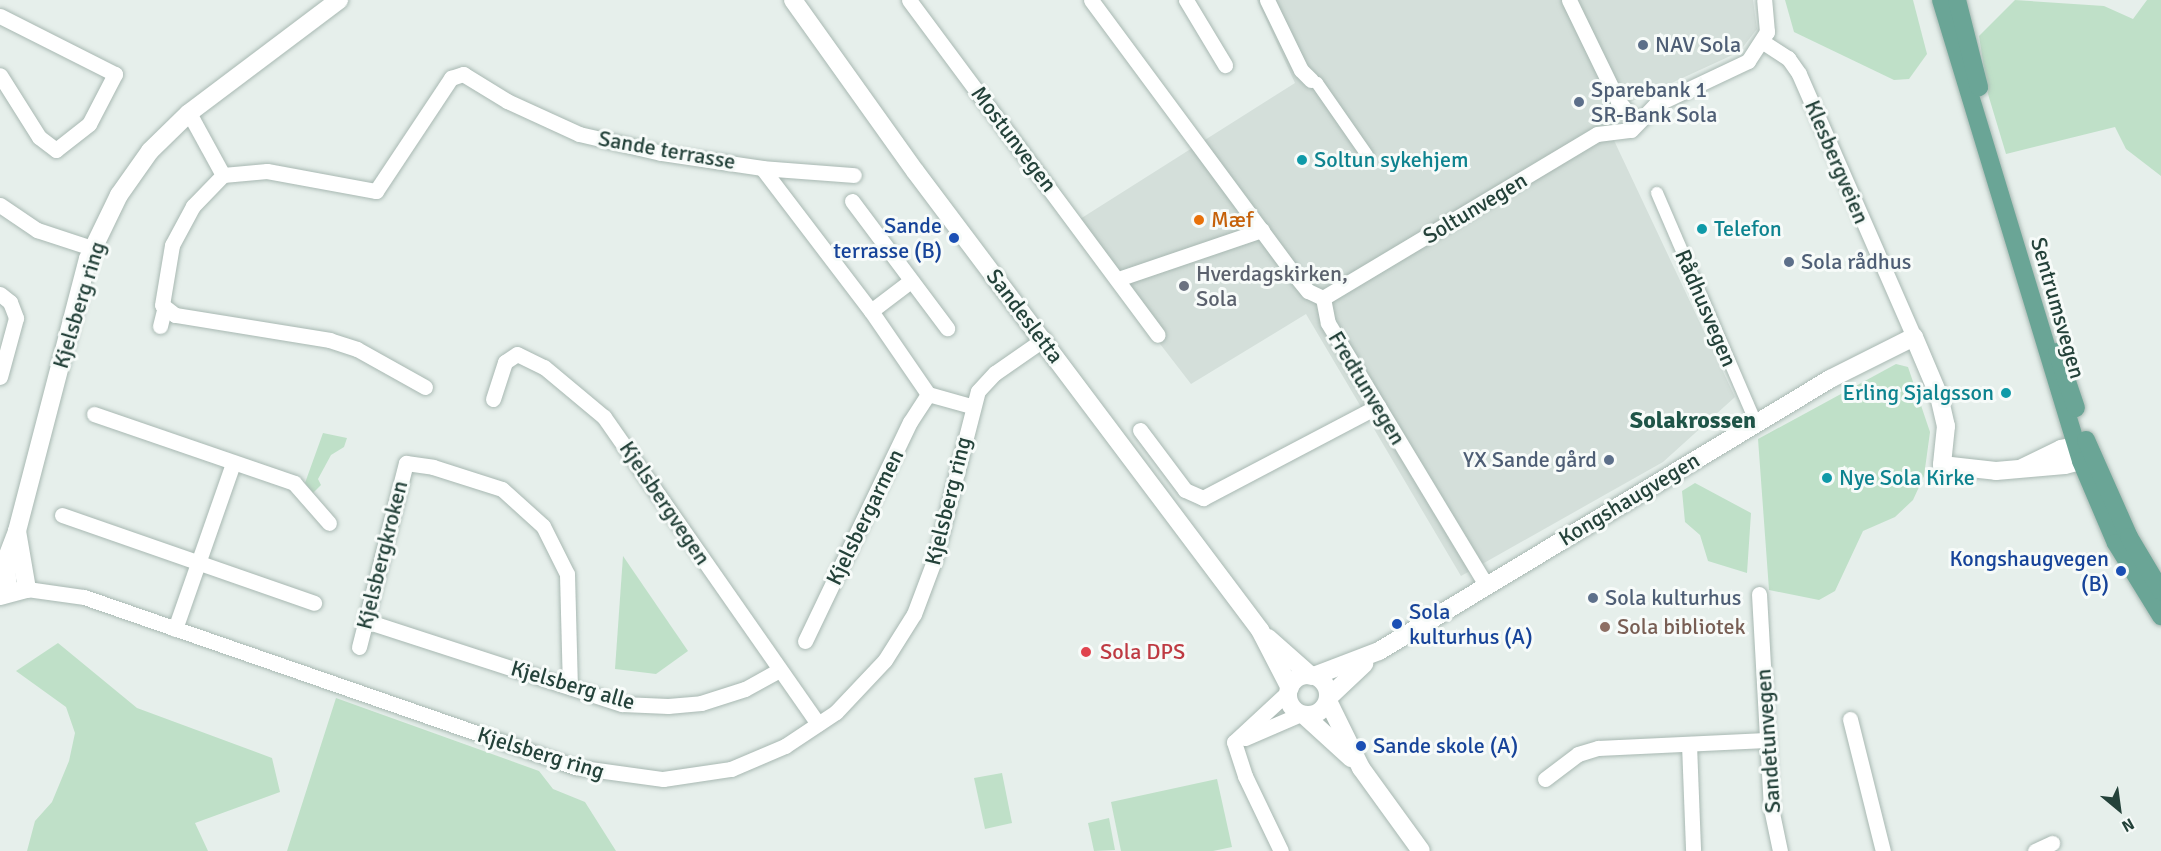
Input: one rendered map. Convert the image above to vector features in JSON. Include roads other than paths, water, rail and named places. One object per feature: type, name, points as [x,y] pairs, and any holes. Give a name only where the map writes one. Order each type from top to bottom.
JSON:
[{"type":"main road","name":"Sentrumsvegen","points":[[1941,0],[2082,453],[2116,543],[2161,616]]},
{"type":"main road","name":"Sentrumsvegen","points":[[1957,0],[2009,204],[2082,453],[2161,591]]},
{"type":"street","name":"Sandesletta","points":[[793,0],[915,171],[1044,339],[1260,630],[1289,689],[1292,707],[1361,768]]},
{"type":"street","name":"Mostunvegen","points":[[909,0],[1158,335]]},
{"type":"street","points":[[1091,0],[1308,291],[1323,298]]},
{"type":"street","points":[[1186,0],[1225,65]]},
{"type":"street","points":[[1267,0],[1301,70],[1317,83],[1367,155]]},
{"type":"street","points":[[1569,0],[1618,100],[1634,127],[1665,99],[1749,61],[1763,42],[1768,24],[1764,0]]},
{"type":"street","name":"Kjelsberg ring","points":[[330,2],[189,113],[134,172],[92,248],[18,531],[6,560],[4,594],[27,589],[84,597],[604,774],[663,779],[730,769],[785,746],[818,724],[870,678],[914,614],[935,558],[971,406],[982,385],[1044,339]]},
{"type":"street","points":[[0,16],[116,74],[89,124],[56,150],[39,137],[0,75]]},
{"type":"street","name":"Klesbergveien","points":[[1763,42],[1788,58],[1799,74],[1940,396],[1946,426],[1942,465],[1976,470],[2022,468],[2082,453]]},
{"type":"street","name":"Sande terrasse","points":[[223,176],[267,171],[376,191],[429,108],[457,74],[463,74],[507,101],[579,134],[661,153],[762,168],[854,175]]},
{"type":"street","points":[[160,326],[172,245],[193,207],[223,176],[189,113]]},
{"type":"street","name":"Soltunvegen","points":[[1323,298],[1597,134],[1634,127]]},
{"type":"street","name":"Sande terrasse","points":[[762,168],[871,311],[928,394]]},
{"type":"street","name":"Rådhusvegen","points":[[1657,193],[1756,423]]},
{"type":"street","points":[[852,201],[909,282],[947,328]]},
{"type":"street","points":[[0,205],[28,226],[92,248]]},
{"type":"street","points":[[1118,279],[1262,230]]},
{"type":"street","points":[[871,311],[909,282]]},
{"type":"street","points":[[0,294],[10,302],[16,318],[0,377]]},
{"type":"street","name":"Fredtunvegen","points":[[1323,298],[1328,323],[1486,585]]},
{"type":"street","points":[[164,310],[330,340],[357,349],[425,387]]},
{"type":"street","name":"Kongshaugvegen","points":[[1312,676],[1379,651],[1830,379],[1914,337]]},
{"type":"street","name":"Kjelsbergvegen","points":[[493,399],[505,362],[517,354],[544,367],[604,417],[778,670],[818,724]]},
{"type":"street","points":[[928,394],[971,406]]},
{"type":"street","name":"Kjelsbergarmen","points":[[806,641],[915,412],[928,394]]},
{"type":"street","points":[[1140,430],[1185,490],[1203,498],[1378,406]]},
{"type":"street","points":[[94,414],[294,483],[330,523]]},
{"type":"street","points":[[175,629],[233,463]]},
{"type":"street","name":"Kjelsbergkroken","points":[[359,647],[406,463],[488,482],[524,505],[543,526],[567,574],[570,687]]},
{"type":"street","points":[[62,515],[314,603]]},
{"type":"street","name":"Kjelsberg ring","points":[[18,531],[27,589]]},
{"type":"street","name":"Sandetunvegen","points":[[1759,594],[1771,808],[1780,851]]},
{"type":"street","name":"Kjelsberg alle","points":[[366,621],[622,704],[668,706],[725,696],[778,670]]},
{"type":"street","name":"Sandesletta","points":[[1260,630],[1326,687],[1328,699],[1361,768],[1421,851]]},
{"type":"street","name":"Kongshaugvegen","points":[[1328,699],[1379,651]]},
{"type":"street","points":[[1234,742],[1298,678],[1312,676]]},
{"type":"street","points":[[1234,742],[1302,714],[1321,711],[1328,699]]},
{"type":"street","points":[[1850,718],[1883,851]]},
{"type":"street","points":[[1545,779],[1578,754],[1598,748],[1766,740]]},
{"type":"street","points":[[1234,742],[1245,776],[1275,846]]},
{"type":"street","points":[[1689,744],[1693,850]]},
{"type":"street","points":[[2034,851],[2052,843]]},
{"type":"place","name":"NAV Sola","points":[[1643,45]]},
{"type":"place","name":"Sparebank 1 SR-Bank Sola","points":[[1579,102]]},
{"type":"place","name":"Soltun sykehjem","points":[[1302,160]]},
{"type":"place","name":"Mæf","points":[[1199,220]]},
{"type":"place","name":"Telefon","points":[[1702,229]]},
{"type":"place","name":"Sande terrasse (B)","points":[[954,238]]},
{"type":"place","name":"Sola rådhus","points":[[1789,262]]},
{"type":"place","name":"Hverdagskirken, Sola","points":[[1184,286]]},
{"type":"place","name":"Erling Sjalgsson","points":[[2006,393]]},
{"type":"place","name":"YX Sande gård","points":[[1609,460]]},
{"type":"place","name":"Nye Sola Kirke","points":[[1827,478]]},
{"type":"place","name":"Kongshaugvegen (B)","points":[[2121,571]]},
{"type":"place","name":"Sola kulturhus","points":[[1593,598]]},
{"type":"place","name":"Sola kulturhus (A)","points":[[1397,624]]},
{"type":"place","name":"Sola bibliotek","points":[[1605,627]]},
{"type":"place","name":"Sola DPS","points":[[1086,652]]},
{"type":"place","name":"Sande skole (A)","points":[[1361,746]]},
{"type":"district","name":"Solakrossen","points":[[1693,421]]}]
